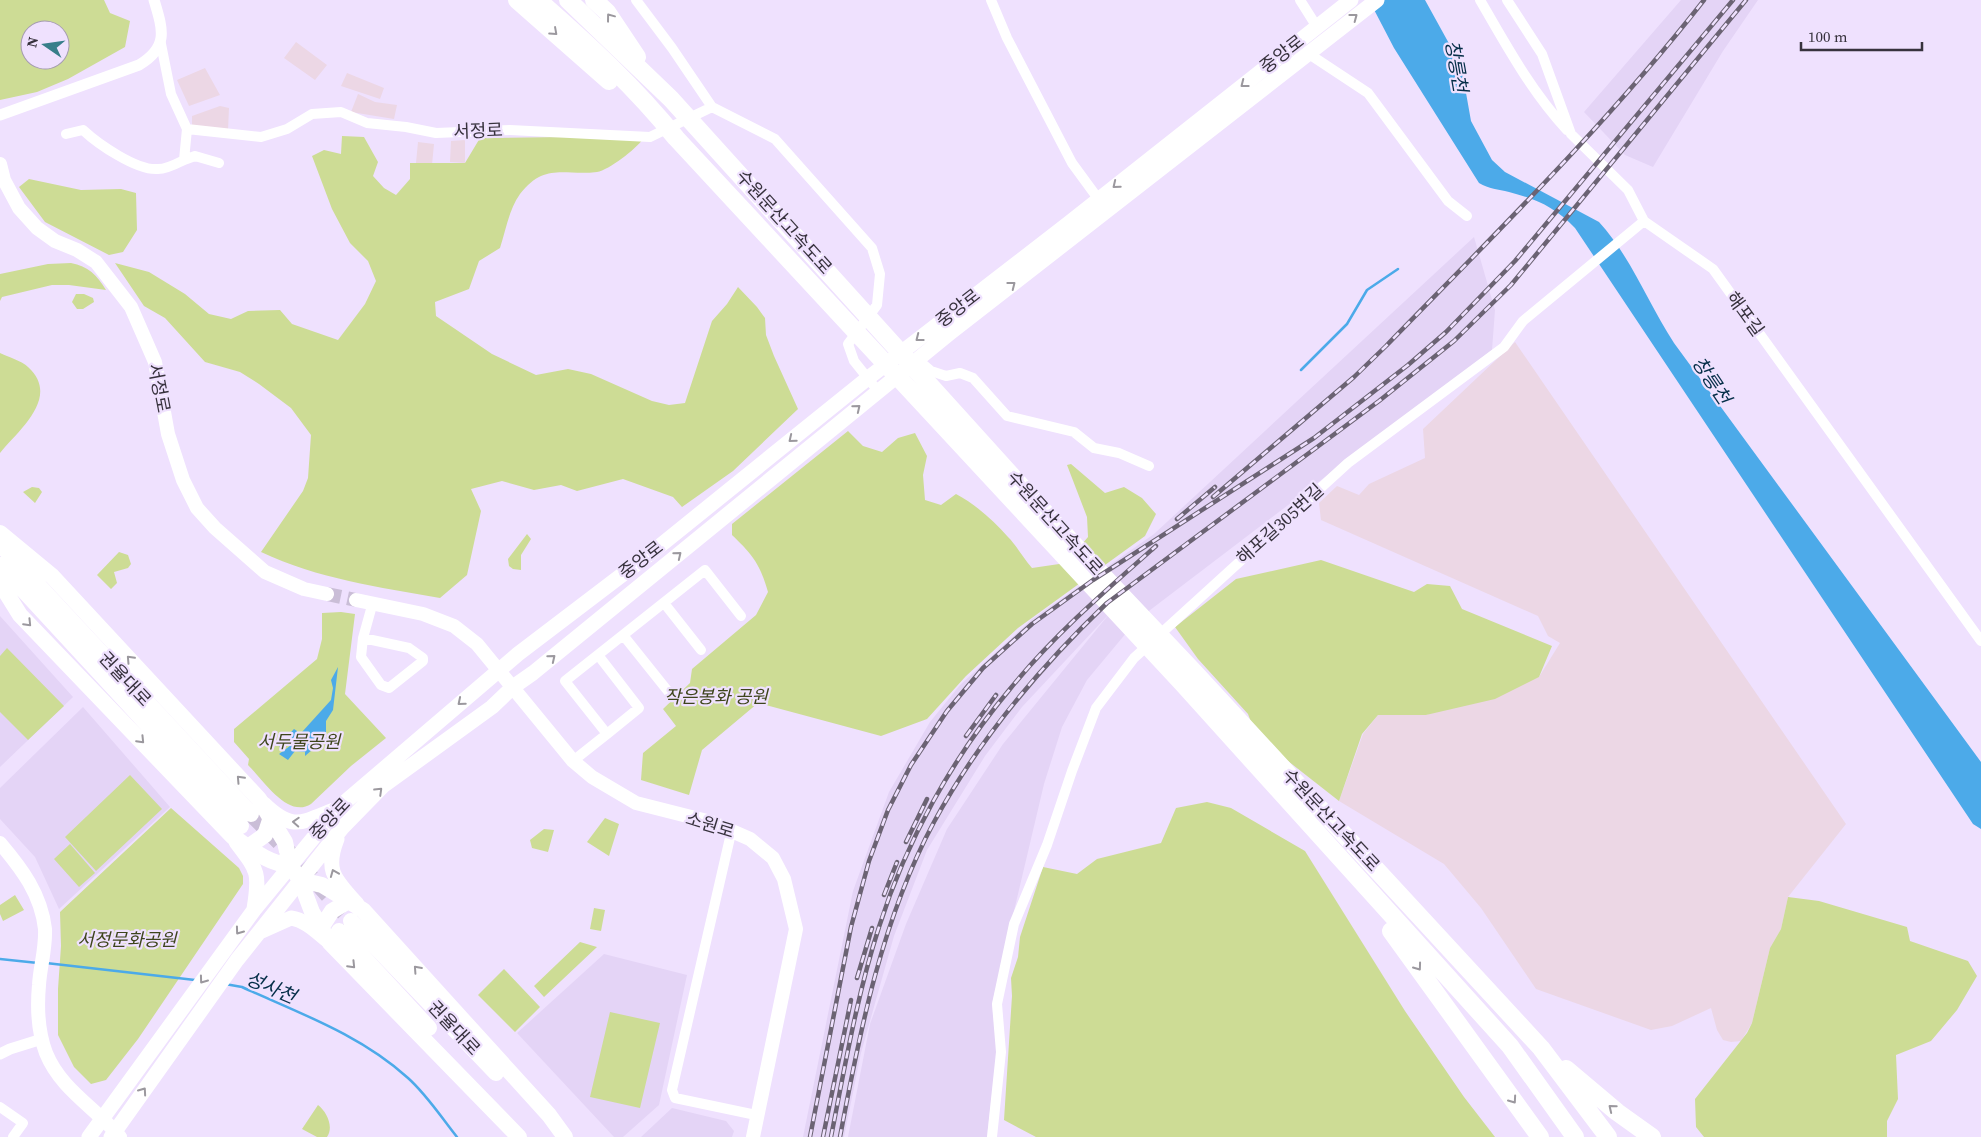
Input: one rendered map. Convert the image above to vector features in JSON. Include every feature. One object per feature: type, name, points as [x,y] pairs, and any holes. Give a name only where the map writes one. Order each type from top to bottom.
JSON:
[{"type":"highway","points":[[517,0],[649,111]]},
{"type":"highway","name":"수원문산고속도로","points":[[538,0],[584,41],[830,306],[1082,566],[1540,1048],[1608,1137]]},
{"type":"highway","name":"수원문산고속도로","points":[[568,0],[671,99],[957,413],[1082,566]]},
{"type":"highway","points":[[594,0],[607,12],[657,86]]},
{"type":"highway","points":[[0,533],[52,576],[259,799],[284,842],[290,865],[300,880],[304,895],[321,928]]},
{"type":"highway","name":"권율대로","points":[[0,544],[241,825]]},
{"type":"highway","name":"권율대로","points":[[0,566],[241,825]]},
{"type":"highway","points":[[0,583],[20,615],[241,825],[248,847],[276,863],[290,865]]},
{"type":"highway","name":"수원문산고속도로","points":[[1188,677],[1338,858],[1510,1046],[1575,1137]]},
{"type":"highway","points":[[248,847],[265,835],[271,817]]},
{"type":"highway","name":"수원문산고속도로","points":[[1338,858],[1540,1137]]},
{"type":"highway","points":[[300,880],[322,885],[347,902]]},
{"type":"highway","points":[[347,902],[346,926],[519,1137]]},
{"type":"highway","points":[[321,928],[332,911],[347,902]]},
{"type":"highway","points":[[321,928],[346,926],[549,1115],[565,1137]]},
{"type":"highway","name":"권율대로","points":[[346,926],[530,1137]]},
{"type":"highway","name":"권율대로","points":[[346,926],[420,992],[555,1137]]},
{"type":"highway","name":"수원문산고속도로","points":[[1540,1048],[1617,1112],[1652,1137]]},
{"type":"main road","name":"중앙로","points":[[115,1135],[237,960],[342,828],[383,786],[534,673],[1350,0]]},
{"type":"main road","name":"중앙로","points":[[103,1118],[254,910],[338,808],[498,671],[656,548],[868,378],[1309,54],[1377,0]]},
{"type":"main road","name":"서정로","points":[[0,164],[4,180],[20,208],[37,228],[55,241],[78,250],[96,262],[131,307],[155,362],[168,434],[183,480],[197,508],[215,528],[266,572],[304,589],[327,594]]},
{"type":"main road","points":[[356,600],[373,602],[423,614],[454,626],[477,644],[498,671]]},
{"type":"main road","name":"소원로","points":[[498,671],[573,762],[592,777],[636,803],[732,829],[750,839],[773,858],[784,878],[796,928],[792,958],[756,1115],[753,1137]]},
{"type":"main road","points":[[259,799],[283,820],[298,823],[338,808]]},
{"type":"main road","points":[[241,825],[257,871],[258,885],[254,910]]},
{"type":"main road","points":[[258,933],[291,918],[306,923],[346,926],[331,868],[333,851],[342,828]]},
{"type":"main road","points":[[0,843],[30,882],[40,906],[44,936],[38,1010],[42,1040],[52,1065],[65,1084],[80,1100],[103,1118],[115,1135]]},
{"type":"main road","points":[[89,1137],[103,1118]]},
{"type":"street","points":[[154,0],[162,26],[161,44],[171,94],[187,129],[184,160]]},
{"type":"street","points":[[636,0],[672,48],[712,107],[775,139],[872,248],[880,274],[877,305],[848,344],[854,361],[878,391]]},
{"type":"street","points":[[991,0],[1007,38],[1072,163],[1103,205]]},
{"type":"street","points":[[1300,0],[1320,24]]},
{"type":"street","points":[[1480,0],[1523,74],[1550,112],[1571,134]]},
{"type":"street","name":"해포길","points":[[1506,0],[1542,54],[1571,134],[1628,190],[1644,222],[1713,269],[1981,641]]},
{"type":"street","points":[[0,115],[139,65],[153,56],[161,44]]},
{"type":"street","name":"중앙로","points":[[1309,54],[1368,93],[1448,201],[1467,216]]},
{"type":"street","name":"서정로","points":[[187,129],[260,137],[287,129],[312,114],[341,112],[367,123],[406,127],[436,133],[510,130],[650,137],[712,107]]},
{"type":"street","points":[[66,134],[83,130],[94,140],[134,163],[158,170],[196,156],[219,163]]},
{"type":"street","name":"해포길305번길","points":[[992,1137],[1001,1052],[996,1004],[1014,924],[1047,845],[1096,708],[1134,658],[1348,463],[1504,347],[1523,321],[1644,222]]},
{"type":"street","points":[[917,359],[931,371],[938,374],[946,376],[960,373],[973,378],[1007,416],[1074,432],[1094,448],[1119,453],[1149,466]]},
{"type":"street","points":[[607,734],[565,680],[706,570],[741,616]]},
{"type":"street","points":[[363,638],[409,648],[422,658],[422,662],[398,684],[389,688],[385,688],[376,679],[361,657],[363,638],[373,602]]},
{"type":"street","points":[[664,603],[701,650]]},
{"type":"street","points":[[623,635],[671,695]]},
{"type":"street","points":[[573,762],[639,708],[598,655]]},
{"type":"street","points":[[732,829],[672,1090],[675,1098],[756,1115]]},
{"type":"street","points":[[0,1054],[10,1049],[42,1040]]},
{"type":"street","points":[[0,1107],[23,1123],[13,1137]]},
{"type":"shaded area","points":[[1681,0],[1758,0],[1723,51],[1653,167],[1625,155],[1584,112]]},
{"type":"shaded area","points":[[296,42],[327,65],[315,80],[284,58]]},
{"type":"shaded area","points":[[205,68],[220,95],[189,106],[177,80]]},
{"type":"shaded area","points":[[347,73],[384,88],[380,99],[341,86]]},
{"type":"shaded area","points":[[358,94],[375,102],[397,105],[394,119],[351,112]]},
{"type":"shaded area","points":[[220,106],[229,108],[228,130],[192,126],[192,116]]},
{"type":"shaded area","points":[[465,140],[465,163],[450,162],[451,141]]},
{"type":"shaded area","points":[[418,142],[434,144],[432,165],[416,163]]},
{"type":"shaded area","points":[[1474,237],[1495,310],[1492,350],[1137,620],[1087,680],[1062,727],[1044,784],[992,1004],[997,1050],[987,1137],[848,1137],[870,1024],[906,924],[947,829],[1003,744],[1110,613],[1022,707],[985,756],[927,850],[894,936],[861,1053],[844,1137],[803,1137],[853,891],[889,792],[930,722],[960,685],[1031,620],[1154,534]]},
{"type":"shaded area","points":[[1515,342],[1846,824],[1788,897],[1781,929],[1770,948],[1752,1023],[1741,1041],[1731,1042],[1723,1040],[1717,1030],[1711,1008],[1672,1026],[1651,1030],[1536,989],[1481,908],[1444,864],[1339,801],[1363,734],[1378,715],[1426,715],[1539,677],[1560,643],[1548,636],[1538,616],[1321,520],[1319,503],[1337,486],[1359,495],[1369,484],[1425,458],[1423,429]]},
{"type":"shaded area","points":[[0,616],[73,697],[0,767]]},
{"type":"shaded area","points":[[83,707],[170,807],[59,909],[35,857],[0,819],[0,788]]},
{"type":"shaded area","points":[[604,954],[687,975],[659,1105],[623,1137],[614,1137],[517,1033]]},
{"type":"shaded area","points":[[672,1108],[726,1121],[734,1131],[732,1137],[641,1137]]},
{"type":"green space","points":[[0,0],[104,0],[110,13],[130,21],[125,47],[68,79],[37,92],[0,100]]},
{"type":"green space","points":[[342,136],[364,137],[378,162],[373,176],[384,188],[396,195],[410,179],[410,163],[465,163],[480,138],[567,137],[643,139],[622,158],[597,172],[556,172],[538,178],[529,184],[513,206],[500,248],[479,261],[469,289],[435,302],[436,316],[492,354],[536,375],[568,369],[591,374],[652,401],[669,405],[685,403],[712,321],[727,304],[738,287],[765,318],[766,335],[798,409],[733,471],[682,507],[673,497],[623,479],[577,491],[561,485],[534,490],[502,481],[471,489],[481,511],[467,575],[440,598],[327,576],[261,552],[303,491],[308,478],[311,435],[291,408],[259,384],[240,372],[205,362],[165,318],[144,306],[115,263],[149,272],[185,294],[209,314],[231,319],[248,311],[280,310],[292,324],[338,340],[365,304],[376,281],[368,261],[350,243],[332,209],[312,156],[324,150],[341,154]]},
{"type":"green space","points":[[29,179],[81,190],[121,189],[136,193],[137,230],[123,252],[109,255],[45,222],[19,187]]},
{"type":"green space","points":[[71,263],[82,266],[91,272],[106,290],[69,285],[52,285],[2,297],[0,301],[0,274],[48,264]]},
{"type":"green space","points":[[76,294],[84,294],[93,298],[94,302],[83,309],[77,309],[72,302]]},
{"type":"green space","points":[[0,353],[28,367],[37,378],[40,390],[39,401],[34,413],[0,453]]},
{"type":"green space","name":"작은봉화 공원","points":[[848,431],[863,446],[882,452],[898,438],[915,433],[927,456],[923,475],[925,500],[941,505],[956,494],[963,498],[996,525],[1032,568],[1066,563],[1088,537],[1087,517],[1067,465],[1071,464],[1105,493],[1124,487],[1142,498],[1156,514],[1145,536],[1018,628],[966,676],[927,719],[881,736],[758,703],[702,750],[689,795],[641,780],[643,753],[676,726],[663,709],[690,683],[692,669],[756,615],[768,592],[755,560],[732,535],[732,524]]},
{"type":"green space","points":[[32,487],[39,488],[42,492],[35,503],[23,492]]},
{"type":"green space","points":[[527,534],[531,539],[521,555],[521,570],[513,569],[509,566],[508,559]]},
{"type":"green space","points":[[119,552],[128,555],[131,564],[128,568],[114,572],[117,583],[111,589],[97,575]]},
{"type":"green space","points":[[1321,560],[1414,592],[1427,584],[1450,586],[1462,609],[1552,646],[1539,677],[1495,699],[1426,715],[1378,715],[1362,734],[1339,801],[1279,754],[1254,730],[1248,714],[1198,659],[1175,627],[1236,579]]},
{"type":"green space","name":"서두물공원","points":[[341,612],[355,614],[345,694],[386,738],[351,766],[311,804],[302,807],[294,806],[276,796],[248,765],[249,759],[234,742],[234,729],[317,659],[322,639],[322,613]]},
{"type":"green space","points":[[7,648],[64,706],[28,740],[0,712],[0,656]]},
{"type":"green space","points":[[130,775],[162,809],[96,871],[65,837]]},
{"type":"green space","points":[[1207,802],[1231,808],[1305,851],[1405,1011],[1464,1097],[1495,1137],[1036,1137],[1004,1120],[1012,996],[1011,978],[1018,957],[1020,937],[1043,867],[1077,874],[1097,859],[1161,843],[1176,808]]},
{"type":"green space","name":"서정문화공원","points":[[171,808],[239,868],[243,876],[243,884],[138,1039],[106,1080],[91,1084],[74,1067],[58,1035],[58,989],[61,946],[60,912]]},
{"type":"green space","points":[[605,818],[619,824],[609,856],[587,842]]},
{"type":"green space","points":[[544,829],[554,830],[548,852],[532,848],[530,840]]},
{"type":"green space","points":[[70,844],[95,873],[79,887],[54,859]]},
{"type":"green space","points":[[15,895],[24,910],[3,921],[0,914],[0,905]]},
{"type":"green space","points":[[1788,897],[1819,901],[1907,927],[1910,941],[1968,961],[1977,976],[1957,1010],[1931,1041],[1896,1055],[1898,1099],[1887,1121],[1887,1137],[1704,1137],[1696,1127],[1695,1099],[1747,1033],[1752,1023],[1770,948],[1781,929]]},
{"type":"green space","points":[[594,908],[605,910],[601,931],[590,929]]},
{"type":"green space","points":[[580,942],[597,947],[544,997],[534,986]]},
{"type":"green space","points":[[504,969],[540,1007],[515,1032],[478,995]]},
{"type":"green space","points":[[610,1012],[660,1023],[640,1108],[590,1097]]},
{"type":"green space","points":[[318,1105],[330,1124],[327,1137],[317,1137],[302,1129]]},
{"type":"water","name":"창릉천","points":[[1369,0],[1425,0],[1457,58],[1463,76],[1471,121],[1492,160],[1505,172],[1599,222],[1621,250],[1674,343],[1981,762],[1981,829],[1973,824],[1575,228],[1560,214],[1545,205],[1479,183],[1394,48]]},
{"type":"water","points":[[338,667],[333,710],[326,721],[326,738],[305,756],[305,752],[295,751],[288,760],[279,754],[298,740],[302,732],[331,700],[333,688],[331,680]]},
{"type":"water","points":[[294,729],[297,731],[296,737],[280,748],[279,744]]},
{"type":"waterway","points":[[1301,370],[1347,324],[1367,290],[1398,269]]},
{"type":"waterway","name":"성사천","points":[[0,959],[38,963]]},
{"type":"waterway","name":"성사천","points":[[46,963],[195,980]]},
{"type":"waterway","name":"성사천","points":[[225,984],[242,987],[307,1016],[370,1049],[390,1063],[415,1085],[457,1137]]},
{"type":"tunnel","points":[[327,594],[356,600]]},
{"type":"tunnel","points":[[251,814],[287,850],[351,921]]},
{"type":"railway","points":[[1213,497],[1354,377],[1386,346],[1590,134],[1667,46],[1704,0]]},
{"type":"railway","points":[[810,1137],[851,927],[869,861],[888,810],[911,765],[947,711],[983,668],[1032,624],[1093,580],[1314,438],[1408,365],[1446,332],[1515,261],[1733,0]]},
{"type":"railway","points":[[840,1137],[865,1016],[875,976],[900,897],[934,822],[952,791],[970,762],[1012,706],[1034,679],[1107,603],[1379,401],[1454,341],[1511,285],[1746,0]]},
{"type":"railway","points":[[1177,519],[1215,487]]},
{"type":"railway","points":[[831,1137],[858,1005],[871,953],[890,895],[903,863],[933,801],[969,743],[989,715],[1027,669],[1080,615],[1156,546]]},
{"type":"railway","points":[[966,736],[996,695]]},
{"type":"railway","points":[[906,842],[927,799]]},
{"type":"railway","points":[[884,895],[897,862]]},
{"type":"railway","points":[[857,978],[872,928]]},
{"type":"railway","points":[[823,1137],[851,1000]]}]
